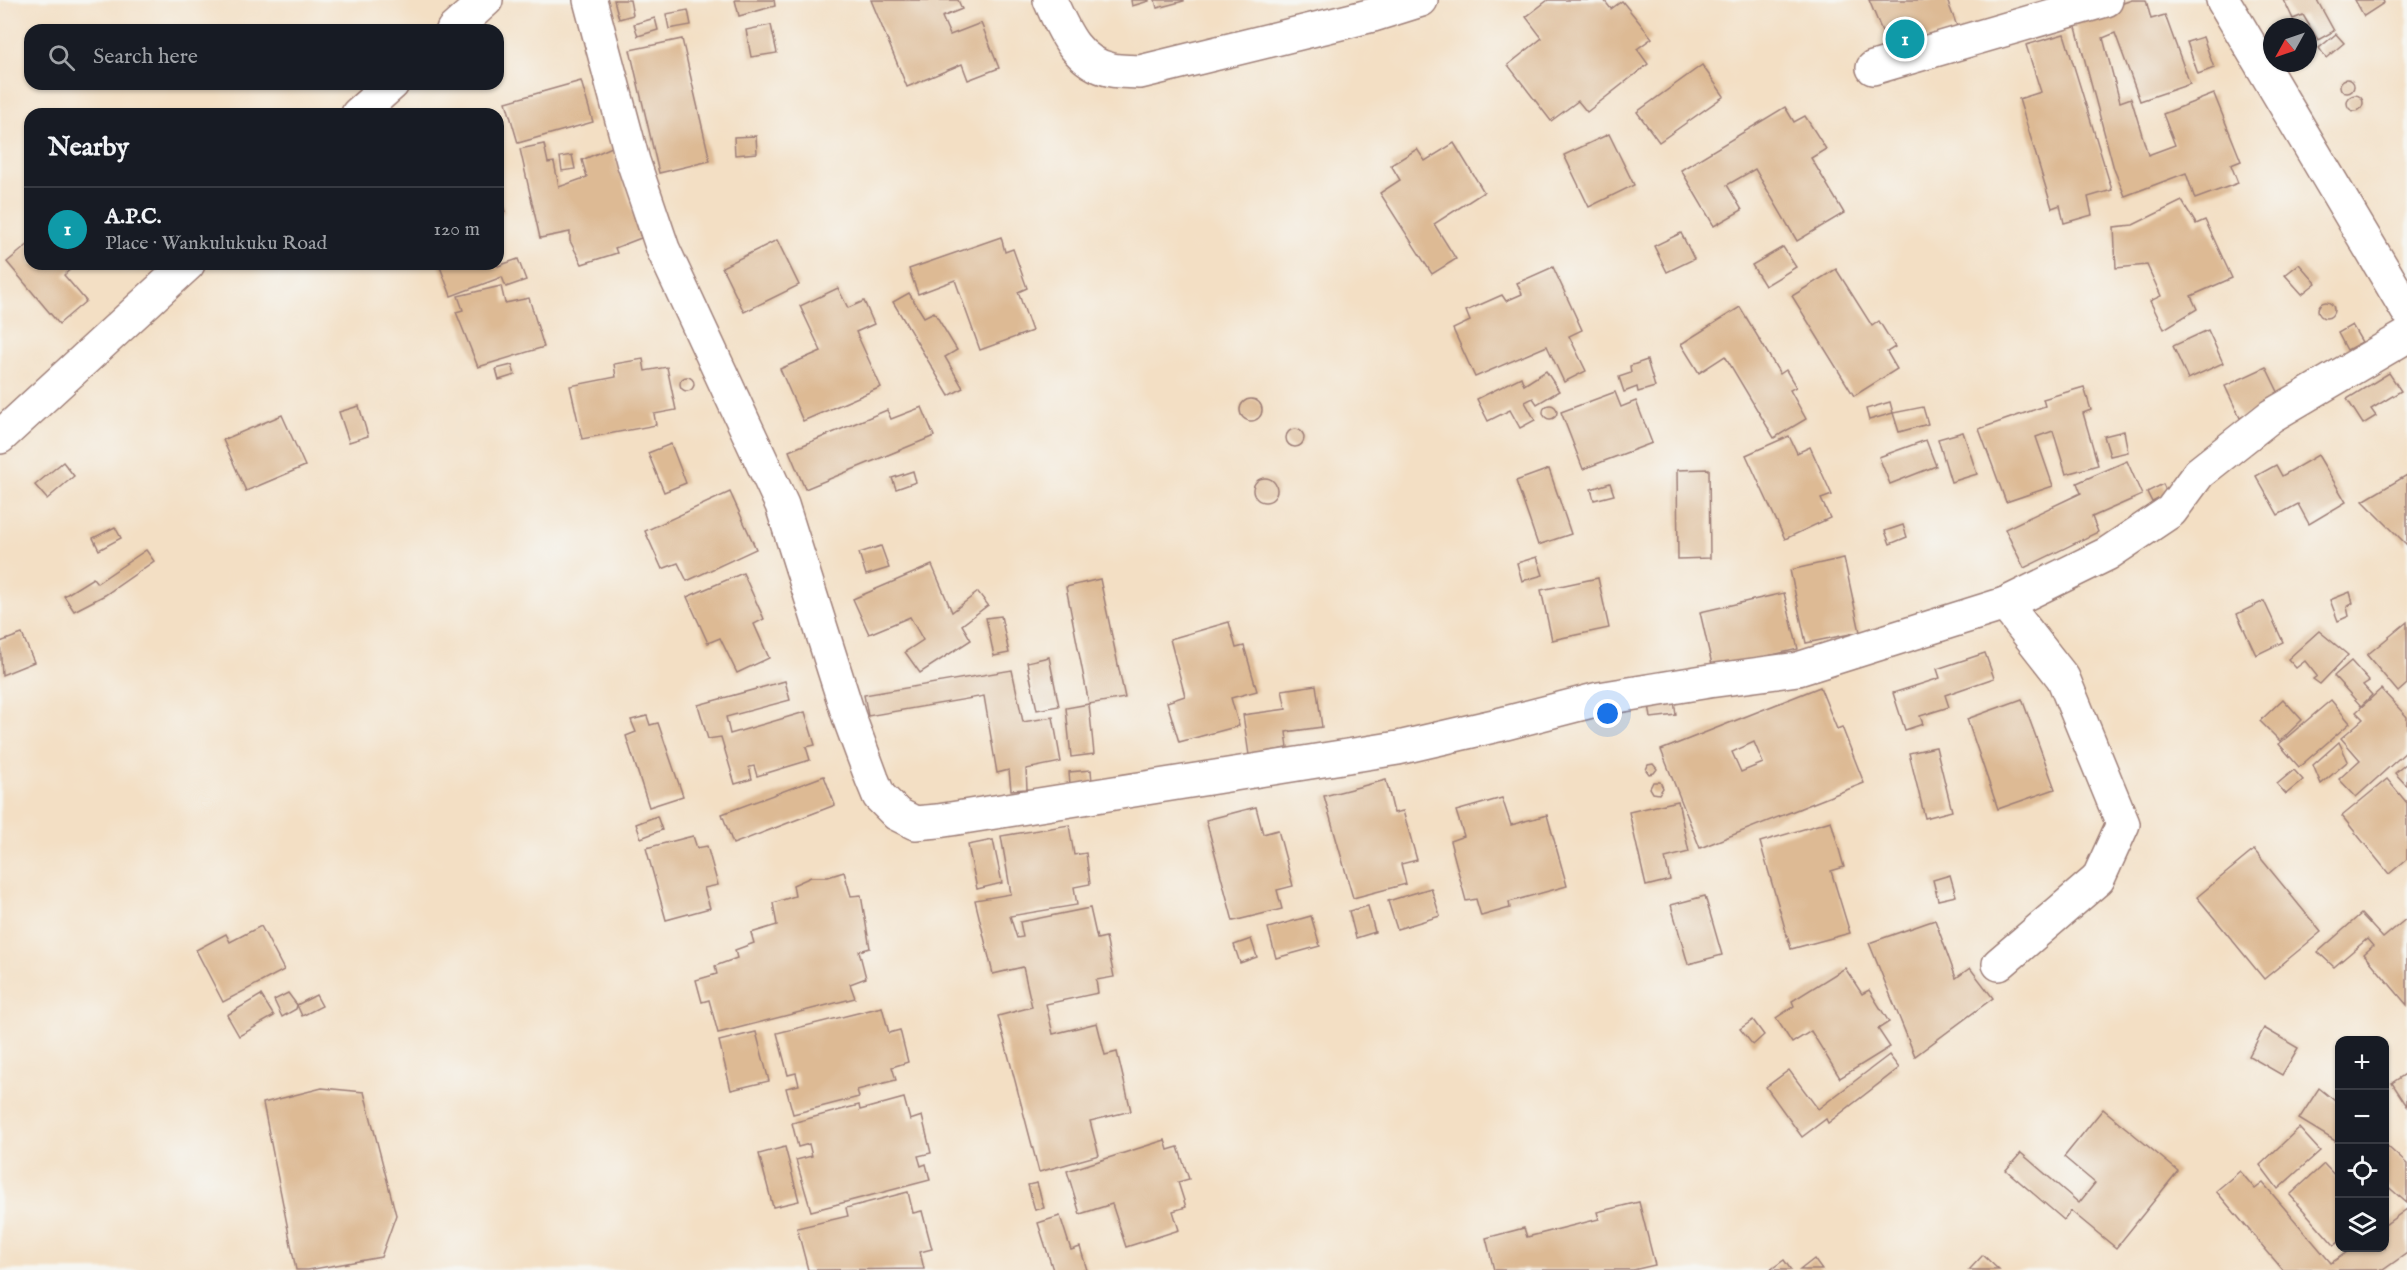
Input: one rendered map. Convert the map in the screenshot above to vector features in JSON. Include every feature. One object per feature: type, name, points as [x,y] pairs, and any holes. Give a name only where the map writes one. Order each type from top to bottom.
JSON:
[{"type":"street","points":[[460,24],[486,0]]},
{"type":"street","points":[[590,0],[633,161],[663,249],[782,505],[849,717],[872,779],[879,796],[897,814],[915,823],[1398,748],[1599,699],[1798,669],[2005,604],[2107,554],[2162,518],[2171,511],[2199,473],[2271,416],[2407,336]]},
{"type":"street","points":[[1050,0],[1068,40],[1087,60],[1110,70],[1140,72],[1373,15],[1421,0]]},
{"type":"street","points":[[1873,68],[2106,0]]},
{"type":"street","points":[[2223,0],[2407,310]]},
{"type":"street","points":[[365,108],[385,90]]},
{"type":"street","points":[[0,436],[181,270]]},
{"type":"street","points":[[1999,964],[2098,879],[2123,824],[2063,678],[2005,604]]},
{"type":"building","points":[[614,0],[630,0],[633,15],[619,19]]},
{"type":"building","points":[[735,0],[774,0],[775,6],[739,16]]},
{"type":"building","points":[[871,0],[958,0],[962,9],[942,17],[950,35],[981,23],[999,68],[968,80],[962,64],[907,87]]},
{"type":"building","points":[[1131,0],[1149,0],[1149,1],[1132,6]]},
{"type":"building","points":[[1155,0],[1184,0],[1184,1],[1157,8]]},
{"type":"building","points":[[1548,0],[1604,0],[1611,9],[1622,1],[1652,38],[1637,49],[1648,64],[1587,112],[1578,101],[1551,121],[1508,65],[1542,38],[1526,17]]},
{"type":"building","points":[[1869,0],[1947,0],[1957,26],[1891,53]]},
{"type":"building","points":[[2132,0],[2146,0],[2151,19],[2165,15],[2190,84],[2140,101],[2115,33],[2103,38],[2120,102],[2131,98],[2148,155],[2175,145],[2163,114],[2214,94],[2241,161],[2231,165],[2238,183],[2195,199],[2186,173],[2125,196],[2114,169],[2074,20]]},
{"type":"building","points":[[2284,0],[2317,0],[2334,31],[2318,40],[2317,18],[2305,18],[2303,15],[2293,18]]},
{"type":"building","points":[[2355,0],[2383,0],[2384,3],[2364,16]]},
{"type":"building","points":[[688,10],[691,25],[669,29],[666,14]]},
{"type":"building","points":[[655,18],[658,30],[638,36],[634,24]]},
{"type":"building","points":[[771,25],[777,53],[751,57],[746,30]]},
{"type":"building","points":[[2064,34],[2112,190],[2088,197],[2092,215],[2064,223],[2060,205],[2052,208],[2019,99],[2041,92],[2026,45]]},
{"type":"building","points":[[2336,34],[2344,43],[2326,58],[2319,48]]},
{"type":"building","points":[[2203,37],[2214,68],[2198,74],[2187,42]]},
{"type":"building","points":[[682,39],[710,161],[659,173],[630,50]]},
{"type":"building","points":[[1702,65],[1724,96],[1659,142],[1637,112]]},
{"type":"building","points":[[2347,79],[2352,81],[2354,86],[2352,91],[2347,93],[2342,91],[2340,86],[2342,81]]},
{"type":"building","points":[[581,81],[593,122],[518,143],[506,102]]},
{"type":"building","points":[[2355,95],[2361,97],[2363,103],[2361,109],[2355,111],[2349,109],[2347,103],[2349,97]]},
{"type":"building","points":[[1785,107],[1794,122],[1805,116],[1826,149],[1811,158],[1844,213],[1797,241],[1755,169],[1727,185],[1742,210],[1714,226],[1681,170]]},
{"type":"building","points":[[1609,134],[1634,185],[1589,207],[1564,155]]},
{"type":"building","points":[[756,136],[757,153],[735,155],[734,137]]},
{"type":"building","points":[[1454,143],[1484,192],[1434,224],[1456,259],[1432,274],[1380,193],[1400,180],[1391,165],[1417,149],[1425,161]]},
{"type":"building","points":[[544,144],[548,163],[554,162],[559,187],[587,177],[582,160],[612,147],[641,238],[615,248],[617,253],[582,264],[570,241],[570,232],[540,238],[520,149]]},
{"type":"building","points":[[572,155],[575,169],[562,171],[560,157]]},
{"type":"building","points":[[2182,201],[2196,224],[2205,220],[2232,278],[2191,296],[2197,309],[2164,329],[2150,301],[2161,296],[2147,265],[2116,268],[2114,227],[2133,225]]},
{"type":"building","points":[[1681,233],[1694,259],[1667,272],[1654,246]]},
{"type":"building","points":[[1001,237],[1005,252],[1013,249],[1027,288],[1018,292],[1032,331],[980,350],[955,280],[918,294],[909,269]]},
{"type":"building","points":[[777,240],[799,285],[744,312],[722,267]]},
{"type":"building","points":[[1783,247],[1796,267],[1765,286],[1752,265]]},
{"type":"building","points":[[24,248],[24,270],[69,270],[64,275],[86,301],[59,324],[7,262]]},
{"type":"building","points":[[518,259],[526,280],[506,287],[502,277],[451,296],[441,270],[504,270],[504,264]]},
{"type":"building","points":[[2299,264],[2316,283],[2302,294],[2285,275]]},
{"type":"building","points":[[1553,267],[1582,330],[1569,336],[1586,371],[1564,382],[1547,346],[1475,377],[1453,329],[1470,321],[1466,311],[1502,295],[1506,301],[1522,294],[1517,283]]},
{"type":"building","points":[[1836,269],[1872,326],[1879,321],[1895,347],[1887,352],[1897,369],[1854,396],[1792,296]]},
{"type":"building","points":[[501,286],[505,303],[529,298],[544,347],[478,367],[456,312],[463,310],[458,296]]},
{"type":"building","points":[[838,288],[848,308],[864,301],[874,324],[856,332],[881,387],[803,421],[780,369],[821,351],[800,306]]},
{"type":"building","points":[[909,293],[924,317],[934,312],[957,350],[945,357],[963,388],[949,396],[893,302]]},
{"type":"building","points":[[2323,302],[2329,302],[2334,310],[2332,316],[2323,318],[2318,313],[2318,307]]},
{"type":"building","points":[[1740,307],[1780,374],[1786,370],[1796,387],[1790,390],[1806,419],[1774,438],[1725,356],[1699,373],[1681,344]]},
{"type":"building","points":[[2352,325],[2362,342],[2347,350],[2338,333]]},
{"type":"building","points":[[2208,330],[2223,363],[2188,379],[2173,346]]},
{"type":"building","points":[[643,359],[645,371],[667,367],[676,410],[654,414],[656,425],[582,439],[570,386],[616,377],[614,364]]},
{"type":"building","points":[[1647,360],[1655,387],[1638,392],[1637,387],[1624,392],[1619,377],[1631,373],[1630,366]]},
{"type":"building","points":[[512,365],[515,375],[499,380],[496,369]]},
{"type":"building","points":[[2266,367],[2281,398],[2240,418],[2225,386]]},
{"type":"building","points":[[1546,371],[1559,391],[1537,404],[1533,398],[1525,402],[1535,420],[1520,428],[1510,410],[1488,421],[1477,399],[1521,377],[1524,385]]},
{"type":"building","points":[[2389,373],[2401,391],[2371,409],[2376,416],[2363,424],[2347,399]]},
{"type":"building","points":[[687,377],[692,379],[694,384],[692,389],[687,391],[682,389],[680,384],[682,379]]},
{"type":"building","points":[[2084,387],[2091,410],[2083,413],[2098,465],[2066,474],[2053,431],[2036,437],[2053,486],[2006,502],[1979,429],[2045,406],[2043,399]]},
{"type":"building","points":[[1615,392],[1621,407],[1636,401],[1652,443],[1583,469],[1561,412]]},
{"type":"building","points":[[1251,399],[1259,402],[1262,410],[1259,418],[1251,421],[1243,418],[1240,410],[1243,402]]},
{"type":"building","points":[[1890,402],[1893,413],[1869,420],[1866,409]]},
{"type":"building","points":[[1550,405],[1555,407],[1557,412],[1555,417],[1550,419],[1545,417],[1543,412],[1545,407]]},
{"type":"building","points":[[359,406],[368,436],[349,442],[339,412]]},
{"type":"building","points":[[922,407],[934,436],[805,489],[789,451],[887,410],[891,419]]},
{"type":"building","points":[[1923,407],[1928,424],[1899,432],[1893,413]]},
{"type":"building","points":[[282,415],[305,466],[246,491],[223,440]]},
{"type":"building","points":[[1291,429],[1299,429],[1304,434],[1302,445],[1291,447],[1286,442],[1286,434]]},
{"type":"building","points":[[2124,431],[2128,452],[2110,456],[2104,436]]},
{"type":"building","points":[[1963,432],[1977,474],[1951,482],[1938,439]]},
{"type":"building","points":[[1789,436],[1797,453],[1810,447],[1832,495],[1821,499],[1830,518],[1785,539],[1746,455]]},
{"type":"building","points":[[1926,440],[1936,466],[1890,484],[1879,457]]},
{"type":"building","points":[[671,444],[686,483],[664,492],[648,453]]},
{"type":"building","points":[[2318,455],[2346,502],[2309,524],[2298,504],[2278,515],[2256,476],[2276,465],[2282,476]]},
{"type":"building","points":[[2127,461],[2142,495],[2092,517],[2098,532],[2024,568],[2005,529],[2081,493],[2077,483]]},
{"type":"building","points":[[63,462],[74,476],[47,499],[35,485]]},
{"type":"building","points":[[1549,469],[1571,534],[1538,545],[1516,481]]},
{"type":"building","points":[[1709,469],[1710,558],[1678,559],[1677,470]]},
{"type":"building","points":[[913,471],[916,482],[896,489],[892,478]]},
{"type":"building","points":[[2407,475],[2407,545],[2363,501]]},
{"type":"building","points":[[1265,478],[1274,481],[1277,490],[1274,499],[1265,502],[1256,499],[1253,490],[1256,481]]},
{"type":"building","points":[[1610,483],[1614,495],[1594,500],[1591,489]]},
{"type":"building","points":[[2163,484],[2168,495],[2152,502],[2147,492]]},
{"type":"building","points":[[730,492],[756,549],[687,581],[678,563],[662,569],[645,531]]},
{"type":"building","points":[[1903,525],[1907,537],[1890,544],[1885,531]]},
{"type":"building","points":[[115,527],[121,538],[99,550],[93,538]]},
{"type":"building","points":[[881,546],[889,568],[866,575],[859,553]]},
{"type":"building","points":[[146,550],[154,561],[105,595],[74,611],[64,596],[93,578],[97,583]]},
{"type":"building","points":[[1537,557],[1543,575],[1522,581],[1517,563]]},
{"type":"building","points":[[1844,558],[1860,632],[1806,643],[1790,570]]},
{"type":"building","points":[[932,565],[952,612],[978,592],[988,605],[962,625],[971,640],[920,673],[905,652],[923,640],[910,617],[869,634],[853,599]]},
{"type":"building","points":[[743,573],[764,619],[754,624],[769,658],[737,673],[720,638],[708,643],[687,597]]},
{"type":"building","points":[[1598,578],[1609,628],[1552,640],[1541,590]]},
{"type":"building","points":[[1100,579],[1125,698],[1089,704],[1066,587]]},
{"type":"building","points":[[2350,592],[2353,603],[2347,607],[2349,616],[2338,621],[2330,600]]},
{"type":"building","points":[[1784,593],[1798,649],[1713,669],[1700,612]]},
{"type":"building","points":[[2264,601],[2283,642],[2256,655],[2237,614]]},
{"type":"building","points":[[1001,616],[1009,653],[994,656],[986,618]]},
{"type":"building","points":[[1229,622],[1236,648],[1244,646],[1257,691],[1231,698],[1239,726],[1179,742],[1167,702],[1185,696],[1170,639]]},
{"type":"building","points":[[2407,622],[2407,684],[2398,692],[2367,655]]},
{"type":"building","points":[[2319,631],[2348,655],[2320,684],[2313,679],[2317,676],[2305,661],[2296,668],[2288,659]]},
{"type":"building","points":[[22,634],[34,662],[2,675],[0,642]]},
{"type":"building","points":[[1985,653],[1994,678],[1945,695],[1949,707],[1920,716],[1923,724],[1905,730],[1893,693],[1940,678],[1937,669]]},
{"type":"building","points":[[1049,657],[1059,706],[1037,710],[1027,662]]},
{"type":"building","points":[[2351,661],[2369,681],[2363,685],[2372,695],[2361,706],[2334,676]]},
{"type":"building","points":[[1012,670],[1023,722],[1053,717],[1061,762],[1026,769],[1027,789],[1011,790],[1009,770],[997,773],[984,696],[868,716],[864,695]]},
{"type":"building","points":[[785,681],[790,700],[726,717],[730,734],[805,712],[815,745],[806,747],[810,760],[757,776],[754,766],[749,767],[752,779],[735,784],[721,737],[708,739],[698,705]]},
{"type":"building","points":[[1316,685],[1322,727],[1286,732],[1288,748],[1249,755],[1243,715],[1286,709],[1282,690]]},
{"type":"building","points":[[1820,687],[1837,729],[1842,727],[1864,783],[1700,848],[1661,750]],"holes":[[[1754,742],[1763,763],[1741,772],[1732,752]]]},
{"type":"building","points":[[2381,689],[2407,717],[2407,751],[2356,797],[2339,779],[2360,760],[2341,738],[2363,719],[2356,712]]},
{"type":"building","points":[[2022,699],[2055,789],[1998,809],[1967,719]]},
{"type":"building","points":[[2283,699],[2302,720],[2280,741],[2260,721]]},
{"type":"building","points":[[2331,700],[2350,723],[2299,767],[2279,744]]},
{"type":"building","points":[[1674,701],[1676,715],[1651,718],[1649,704]]},
{"type":"building","points":[[1089,704],[1094,754],[1071,757],[1066,708]]},
{"type":"building","points":[[647,716],[650,725],[658,723],[683,796],[649,807],[626,736],[636,732],[631,720]]},
{"type":"building","points":[[2339,742],[2348,761],[2321,784],[2313,765]]},
{"type":"building","points":[[1936,747],[1952,811],[1925,818],[1909,753]]},
{"type":"building","points":[[2407,763],[2407,786],[2395,773]]},
{"type":"building","points":[[1653,764],[1657,769],[1654,773],[1649,774],[1646,770],[1648,765]]},
{"type":"building","points":[[1091,770],[1092,783],[1070,785],[1069,772]]},
{"type":"building","points":[[2294,770],[2303,780],[2286,794],[2277,784]]},
{"type":"building","points":[[824,776],[835,805],[733,844],[722,814]]},
{"type":"building","points":[[2387,779],[2407,803],[2407,859],[2389,874],[2342,816]]},
{"type":"building","points":[[1386,780],[1394,813],[1403,811],[1417,860],[1401,864],[1406,884],[1353,898],[1324,796]]},
{"type":"building","points":[[1653,782],[1660,782],[1663,788],[1659,794],[1653,793],[1650,788]]},
{"type":"building","points":[[1502,798],[1511,825],[1547,815],[1567,886],[1509,902],[1510,908],[1481,916],[1476,899],[1466,901],[1450,841],[1464,836],[1456,811]]},
{"type":"building","points":[[1678,801],[1689,852],[1665,858],[1670,880],[1646,886],[1629,812]]},
{"type":"building","points":[[1256,807],[1263,834],[1278,830],[1293,886],[1277,890],[1282,909],[1233,921],[1206,820]]},
{"type":"building","points":[[657,816],[662,830],[641,838],[636,824]]},
{"type":"building","points":[[1831,821],[1844,867],[1831,871],[1850,933],[1791,949],[1760,842]]},
{"type":"building","points":[[1069,825],[1074,855],[1086,853],[1090,884],[1074,887],[1077,905],[1010,916],[1017,938],[1023,937],[1020,922],[1090,908],[1097,939],[1106,937],[1114,977],[1096,980],[1098,993],[1046,1004],[1053,1034],[1097,1023],[1105,1055],[1117,1052],[1131,1111],[1090,1121],[1099,1155],[1039,1172],[998,1016],[1032,1007],[1023,967],[993,974],[975,900],[1011,894],[1001,836]]},
{"type":"building","points":[[693,836],[697,848],[707,846],[718,885],[704,888],[710,908],[666,920],[646,848]]},
{"type":"building","points":[[993,840],[1002,883],[977,889],[968,845]]},
{"type":"building","points":[[2254,850],[2321,932],[2264,979],[2197,897]]},
{"type":"building","points":[[844,872],[851,896],[861,895],[870,948],[859,951],[866,978],[850,984],[855,998],[718,1033],[709,1000],[702,1002],[696,980],[717,974],[715,966],[737,958],[735,950],[754,943],[751,933],[777,925],[773,903],[795,896],[793,885],[811,877],[828,877]]},
{"type":"building","points":[[1950,875],[1956,896],[1938,900],[1933,880]]},
{"type":"building","points":[[1431,888],[1440,916],[1397,929],[1388,901]]},
{"type":"building","points":[[1705,896],[1722,955],[1688,964],[1671,905]]},
{"type":"building","points":[[1368,906],[1375,932],[1356,938],[1349,911]]},
{"type":"building","points":[[2361,914],[2383,938],[2407,918],[2407,1005],[2364,954],[2373,946],[2367,939],[2334,967],[2318,952]]},
{"type":"building","points":[[1311,916],[1320,946],[1276,958],[1268,928]]},
{"type":"building","points":[[1935,920],[1956,978],[1970,968],[1993,998],[1915,1056],[1869,943]]},
{"type":"building","points":[[261,926],[284,970],[223,1002],[196,950],[226,934],[230,942]]},
{"type":"building","points":[[1251,939],[1257,957],[1240,963],[1234,945]]},
{"type":"building","points":[[1845,968],[1862,994],[1869,990],[1889,1022],[1878,1029],[1890,1047],[1840,1078],[1811,1031],[1792,1043],[1776,1018],[1794,1006],[1792,1001]]},
{"type":"building","points":[[288,993],[297,1005],[296,1009],[282,1017],[274,1000]]},
{"type":"building","points":[[261,995],[274,1016],[239,1036],[227,1015]]},
{"type":"building","points":[[316,995],[322,1006],[302,1016],[297,1005]]},
{"type":"building","points":[[882,1007],[889,1033],[900,1030],[908,1062],[892,1067],[896,1080],[857,1090],[859,1097],[793,1114],[786,1088],[799,1085],[796,1073],[788,1075],[777,1033]]},
{"type":"building","points":[[1753,1020],[1764,1035],[1753,1045],[1740,1029]]},
{"type":"building","points":[[2264,1028],[2298,1048],[2282,1075],[2249,1056]]},
{"type":"building","points":[[756,1032],[769,1081],[731,1090],[719,1041]]},
{"type":"building","points":[[1889,1055],[1899,1068],[1828,1123],[1826,1119],[1802,1137],[1766,1087],[1789,1070],[1818,1109]]},
{"type":"building","points":[[2407,1073],[2407,1106],[2392,1083]]},
{"type":"building","points":[[322,1088],[364,1092],[396,1215],[381,1257],[308,1270],[296,1270],[263,1103]]},
{"type":"building","points":[[2319,1088],[2335,1101],[2335,1141],[2299,1119]]},
{"type":"building","points":[[904,1098],[910,1120],[922,1116],[931,1153],[918,1156],[921,1166],[926,1164],[930,1180],[811,1211],[796,1160],[812,1156],[809,1144],[798,1147],[792,1123],[859,1105],[860,1110]]},
{"type":"building","points":[[2103,1109],[2178,1171],[2116,1248],[2071,1211],[2064,1220],[2006,1170],[2021,1153],[2079,1203],[2095,1183],[2064,1157]]},
{"type":"building","points":[[2299,1128],[2320,1151],[2278,1189],[2260,1165]]},
{"type":"building","points":[[1165,1140],[1168,1150],[1178,1147],[1189,1179],[1178,1182],[1186,1207],[1173,1211],[1179,1230],[1126,1247],[1112,1204],[1080,1214],[1067,1171]]},
{"type":"building","points":[[785,1147],[799,1201],[773,1207],[759,1154]]},
{"type":"building","points":[[2389,1148],[2407,1164],[2407,1203],[2389,1187]]},
{"type":"building","points":[[2324,1164],[2335,1176],[2335,1244],[2334,1245],[2290,1195]]},
{"type":"building","points":[[2240,1171],[2255,1189],[2263,1183],[2331,1263],[2347,1252],[2389,1252],[2389,1222],[2407,1209],[2407,1253],[2383,1270],[2283,1270],[2216,1191]]},
{"type":"building","points":[[1037,1183],[1044,1208],[1035,1210],[1028,1185]]},
{"type":"building","points":[[908,1192],[913,1213],[922,1211],[932,1249],[920,1252],[924,1269],[808,1270],[797,1228],[848,1216],[846,1208]]},
{"type":"building","points":[[1639,1202],[1655,1265],[1633,1270],[1494,1270],[1486,1238],[1524,1228],[1527,1237],[1599,1219],[1597,1212]]},
{"type":"building","points":[[1060,1216],[1071,1250],[1080,1247],[1087,1270],[1053,1270],[1038,1223]]},
{"type":"building","points":[[1983,1255],[1999,1270],[1969,1270]]},
{"type":"building","points":[[1814,1259],[1822,1270],[1800,1270]]},
{"type":"building","points":[[1784,1260],[1791,1270],[1770,1270]]},
{"type":"place","name":"A.P.C.","points":[[1905,39]]}]
